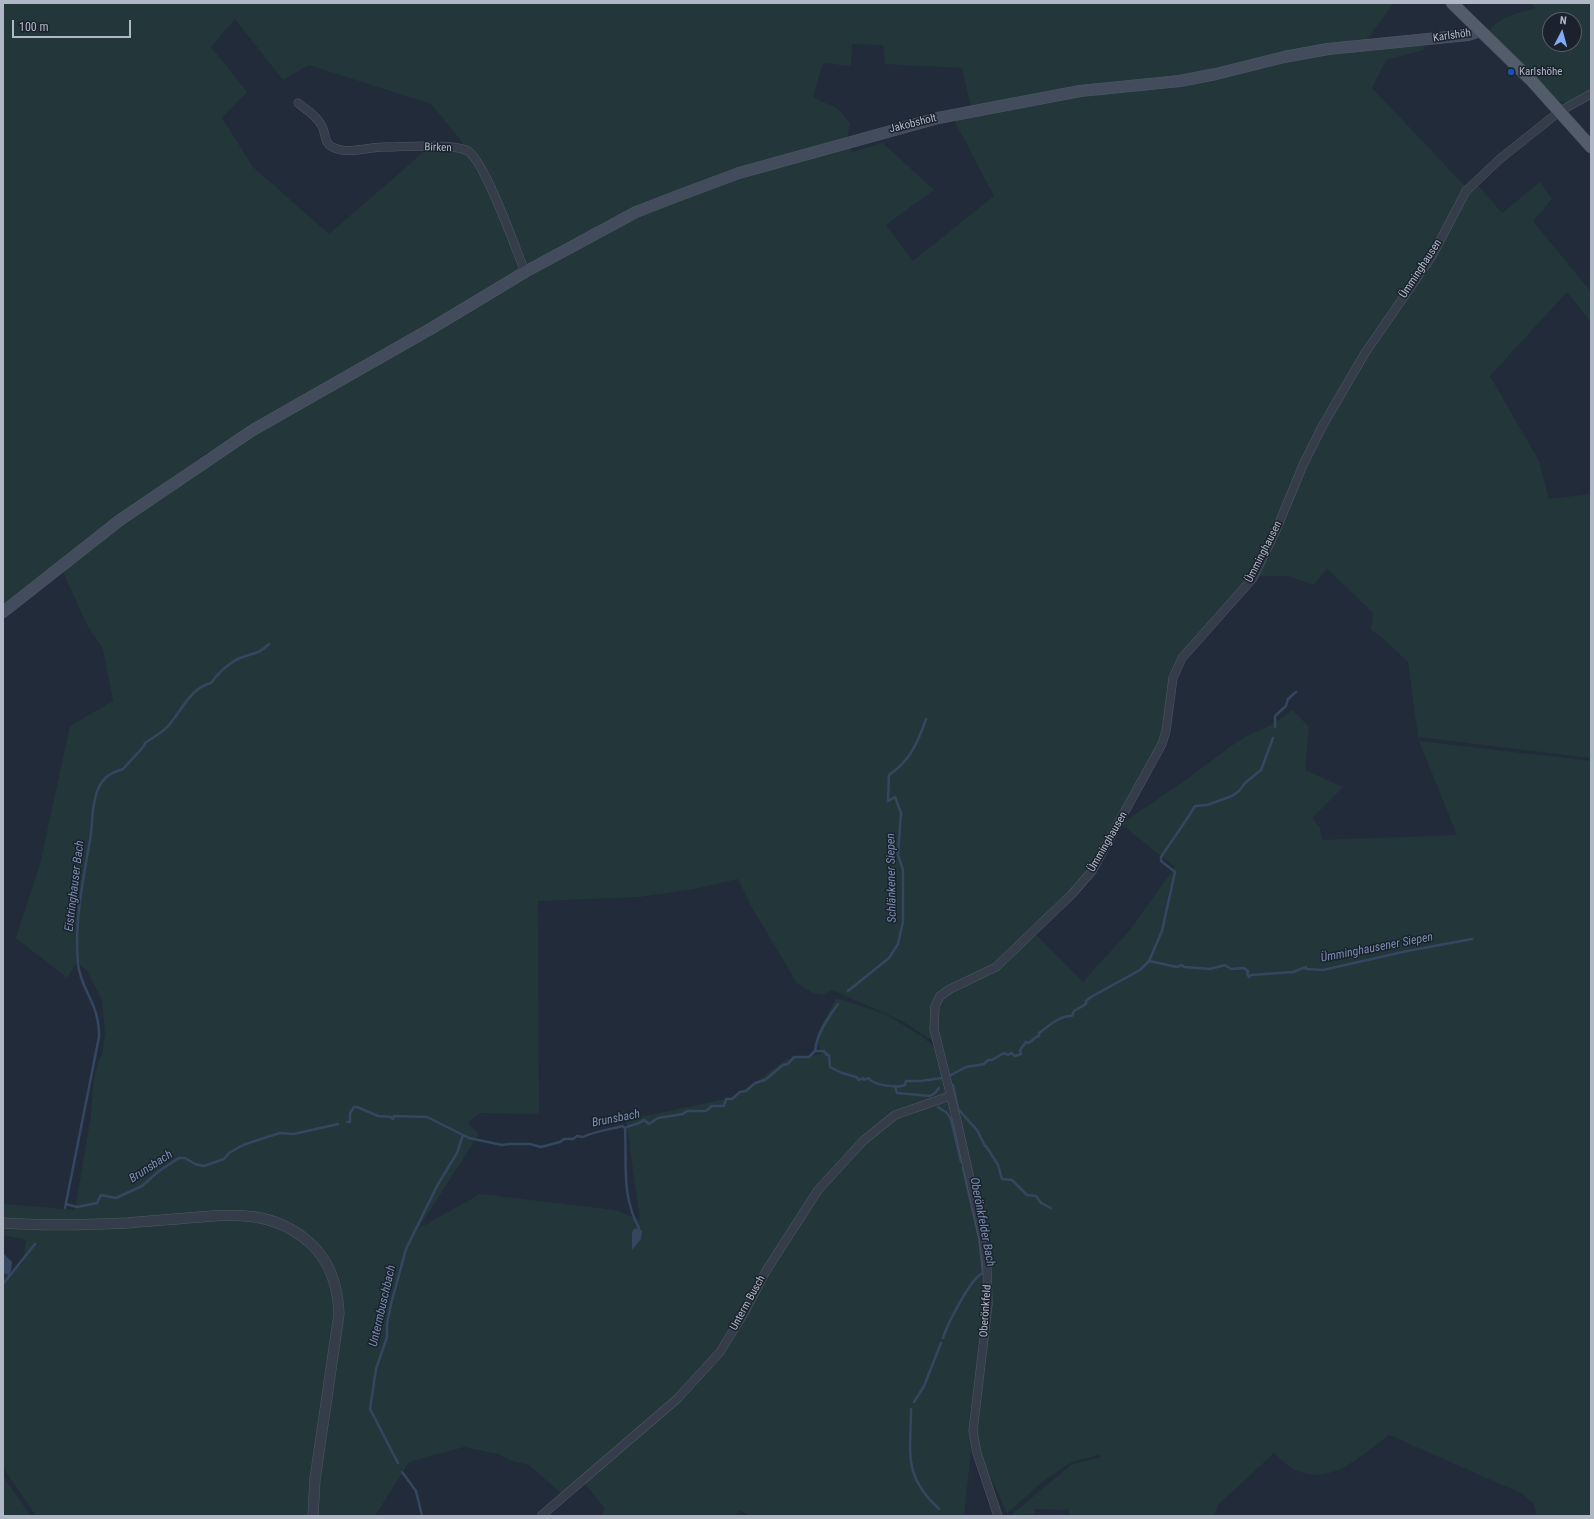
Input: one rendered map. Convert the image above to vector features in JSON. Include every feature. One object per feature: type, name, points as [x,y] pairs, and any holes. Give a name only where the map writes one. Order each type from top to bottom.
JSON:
[{"type":"main road","name":"Karlshöh","points":[[972,112],[1080,91],[1180,81],[1216,74],[1304,52],[1468,35],[1480,31],[1452,3]]},
{"type":"main road","points":[[1480,31],[1560,111],[1591,147]]},
{"type":"main road","name":"Jakobsholt","points":[[3,612],[120,520],[253,430],[439,324],[526,272],[636,212],[739,173],[916,123],[972,112]]},
{"type":"street","name":"Ümminghausen","points":[[934,1012],[936,1001],[940,996],[986,973],[1002,963],[1092,871],[1162,744],[1166,732],[1175,671],[1182,658],[1200,636],[1236,599],[1253,578],[1277,528],[1303,465],[1323,425],[1366,353],[1432,256],[1466,191],[1501,158],[1560,111],[1591,94]]},
{"type":"street","name":"Birken","points":[[298,103],[318,119],[323,127],[326,142],[332,147],[344,150],[379,147],[450,148],[469,152],[475,158],[487,177],[526,272]]},
{"type":"street","name":"Oberönkfeld","points":[[934,1012],[934,1029],[981,1229],[987,1264],[988,1304],[973,1431],[976,1453],[998,1516]]},
{"type":"street","name":"Unterm Busch","points":[[541,1516],[552,1512],[677,1399],[720,1352],[744,1313],[766,1271],[818,1190],[863,1141],[895,1115],[950,1096]]},
{"type":"street","points":[[3,1223],[85,1225],[242,1215],[273,1221],[288,1227],[314,1247],[328,1266],[335,1282],[339,1300],[339,1314],[315,1479],[313,1516]]},
{"type":"green space","points":[[3,3],[1394,3],[1364,43],[1284,55],[1216,73],[1180,79],[1064,90],[971,107],[962,68],[885,64],[883,45],[852,44],[851,66],[823,63],[813,97],[838,109],[850,123],[847,139],[852,152],[883,143],[934,190],[886,225],[913,261],[994,196],[955,122],[955,118],[965,113],[1080,91],[1180,81],[1216,74],[1284,57],[1328,49],[1423,40],[1424,50],[1386,60],[1372,88],[1464,185],[1476,183],[1502,213],[1540,182],[1552,199],[1533,221],[1591,292],[1591,322],[1567,292],[1490,376],[1539,461],[1549,499],[1591,494],[1591,758],[1418,737],[1408,662],[1379,635],[1371,630],[1373,613],[1327,568],[1314,585],[1288,576],[1256,576],[1269,546],[1251,581],[1199,636],[1176,669],[1171,686],[1162,744],[1092,871],[1072,894],[996,967],[955,987],[997,969],[1034,933],[1083,982],[1129,931],[1175,867],[1121,824],[1187,779],[1231,746],[1249,735],[1271,725],[1293,710],[1309,727],[1305,770],[1343,787],[1312,818],[1320,828],[1322,840],[1457,835],[1419,741],[1591,761],[1591,1516],[1537,1516],[1534,1504],[1521,1493],[1389,1435],[1346,1466],[1322,1474],[1309,1474],[1293,1469],[1274,1453],[1218,1505],[1214,1516],[1069,1516],[1069,1510],[1036,1509],[1034,1514],[1010,1516],[1071,1465],[1102,1457],[1098,1455],[1071,1462],[1046,1479],[1007,1513],[976,1445],[975,1431],[991,1284],[985,1237],[959,1120],[935,1029],[937,1001],[932,1019],[938,1044],[902,1021],[832,990],[822,995],[811,992],[797,983],[751,906],[738,879],[694,889],[639,897],[538,901],[539,1114],[480,1113],[468,1123],[479,1134],[418,1229],[480,1194],[615,1210],[640,1220],[626,1120],[735,1097],[787,1059],[821,1054],[817,1034],[836,998],[885,1014],[920,1035],[937,1049],[947,1094],[912,1105],[893,1113],[874,1127],[837,1163],[804,1206],[776,1250],[737,1322],[724,1342],[700,1371],[662,1408],[562,1494],[529,1465],[512,1461],[498,1454],[464,1447],[409,1462],[375,1516],[315,1516],[332,1368],[345,1314],[339,1314],[320,1448],[318,1449],[310,1516],[36,1516],[3,1467],[3,1273],[9,1274],[23,1263],[26,1240],[3,1235],[3,1204],[75,1210],[91,1115],[93,1084],[98,1062],[102,1055],[105,1033],[102,1000],[87,971],[77,962],[67,978],[16,938],[40,864],[70,726],[113,701],[103,649],[88,627],[62,570],[131,519],[290,413],[642,214],[637,206],[609,220],[205,454],[104,526],[3,605]],"holes":[[[235,19],[283,80],[309,65],[431,104],[468,149],[427,149],[329,234],[253,167],[222,118],[247,92],[211,47]],[[244,1212],[282,1222],[303,1233],[302,1236],[273,1221],[242,1215]]]},
{"type":"green space","points":[[1531,3],[1591,3],[1591,90],[1567,102],[1558,101],[1489,31],[1504,18],[1536,8]]},
{"type":"green space","points":[[950,1096],[987,1264],[981,1358],[964,1516],[750,1516],[740,1510],[734,1516],[600,1516],[605,1509],[582,1480],[677,1399],[720,1352],[818,1190],[895,1115]]},
{"type":"green space","points":[[3,1476],[28,1512],[31,1516],[3,1516]]},
{"type":"water","points":[[639,1228],[642,1231],[641,1239],[632,1250],[632,1232],[634,1229]]},
{"type":"water","points":[[3,1253],[12,1262],[9,1275],[3,1273]]},
{"type":"waterway","name":"Eistringhauser Bach","points":[[65,1208],[99,1037],[97,1015],[80,974],[77,949],[80,902],[90,840],[93,808],[98,789],[105,778],[123,769],[145,743],[166,729],[186,701],[197,690],[211,683],[220,672],[232,662],[259,652],[269,644]]},
{"type":"waterway","points":[[1275,727],[1275,716],[1286,706],[1288,699],[1296,692]]},
{"type":"waterway","name":"Schlänkener Siepen","points":[[848,991],[889,958],[898,944],[903,922],[903,870],[898,855],[901,813],[895,797],[888,801],[889,775],[903,764],[908,757],[920,735],[926,719]]},
{"type":"waterway","points":[[951,1075],[966,1067],[984,1064],[988,1060],[992,1060],[1004,1053],[1008,1055],[1011,1053],[1015,1056],[1021,1054],[1020,1050],[1026,1042],[1029,1043],[1039,1036],[1039,1033],[1059,1019],[1072,1016],[1074,1011],[1086,1004],[1086,1001],[1091,997],[1140,970],[1149,961],[1162,931],[1175,872],[1161,861],[1161,857],[1195,806],[1207,805],[1232,796],[1261,770],[1273,738]]},
{"type":"waterway","name":"Ümminghausener Siepen","points":[[1149,961],[1177,967],[1182,965],[1184,967],[1210,969],[1225,965],[1231,969],[1244,968],[1248,971],[1247,974],[1249,977],[1251,975],[1293,972],[1306,967],[1306,969],[1323,970],[1407,951],[1472,939]]},
{"type":"waterway","name":"Schlänkener Siepen","points":[[815,1051],[818,1038],[827,1020],[838,1004]]},
{"type":"waterway","name":"Brunsbach","points":[[347,1122],[350,1122],[350,1113],[354,1107],[357,1107],[378,1116],[391,1117],[393,1119],[394,1116],[427,1117],[469,1138],[502,1145],[530,1144],[541,1147],[560,1142],[564,1139],[573,1139],[577,1136],[583,1137],[622,1126],[625,1128],[644,1120],[649,1124],[658,1118],[683,1114],[687,1111],[706,1111],[712,1106],[724,1106],[726,1099],[732,1099],[740,1092],[746,1091],[755,1083],[765,1080],[783,1065],[788,1064],[794,1057],[809,1057],[815,1051],[824,1051],[827,1055],[829,1055],[830,1067],[842,1073],[856,1077],[859,1080],[868,1078],[871,1081],[881,1085],[901,1086],[905,1085],[906,1081],[921,1081],[942,1078]]},
{"type":"waterway","points":[[953,1085],[958,1109],[977,1130],[985,1146],[998,1165],[1002,1179],[1012,1180],[1027,1195],[1036,1196],[1041,1203],[1051,1208]]},
{"type":"waterway","points":[[895,1086],[897,1093],[930,1096],[939,1088]]},
{"type":"waterway","name":"Oberönkfelder Bach","points":[[938,1107],[947,1113],[951,1119],[961,1162]]},
{"type":"waterway","name":"Brunsbach","points":[[66,1204],[77,1207],[97,1203],[101,1195],[116,1198],[142,1186],[159,1171],[179,1158],[185,1158],[195,1164],[204,1166],[224,1159],[229,1153],[243,1145],[264,1138],[280,1133],[294,1134],[338,1124]]},
{"type":"waterway","points":[[625,1128],[627,1191],[633,1216],[639,1228],[638,1230]]},
{"type":"waterway","name":"Untermbuschbach","points":[[398,1463],[370,1409],[376,1369],[387,1337],[387,1324],[391,1304],[406,1249],[437,1186],[457,1153],[463,1135]]},
{"type":"waterway","name":"Oberönkfelder Bach","points":[[943,1338],[949,1323],[966,1292],[978,1276],[983,1273],[979,1238],[963,1168]]},
{"type":"waterway","name":"Eistringhauser Bach","points":[[3,1284],[35,1244]]},
{"type":"waterway","name":"Oberönkfelder Bach","points":[[914,1402],[924,1386],[941,1343]]},
{"type":"waterway","name":"Oberönkfelder Bach","points":[[911,1409],[910,1451],[914,1474],[927,1497],[939,1509]]},
{"type":"waterway","name":"Untermbuschbach","points":[[402,1472],[416,1491],[422,1516]]},
{"type":"place","name":"Karlshöhe","points":[[1511,72]]}]
